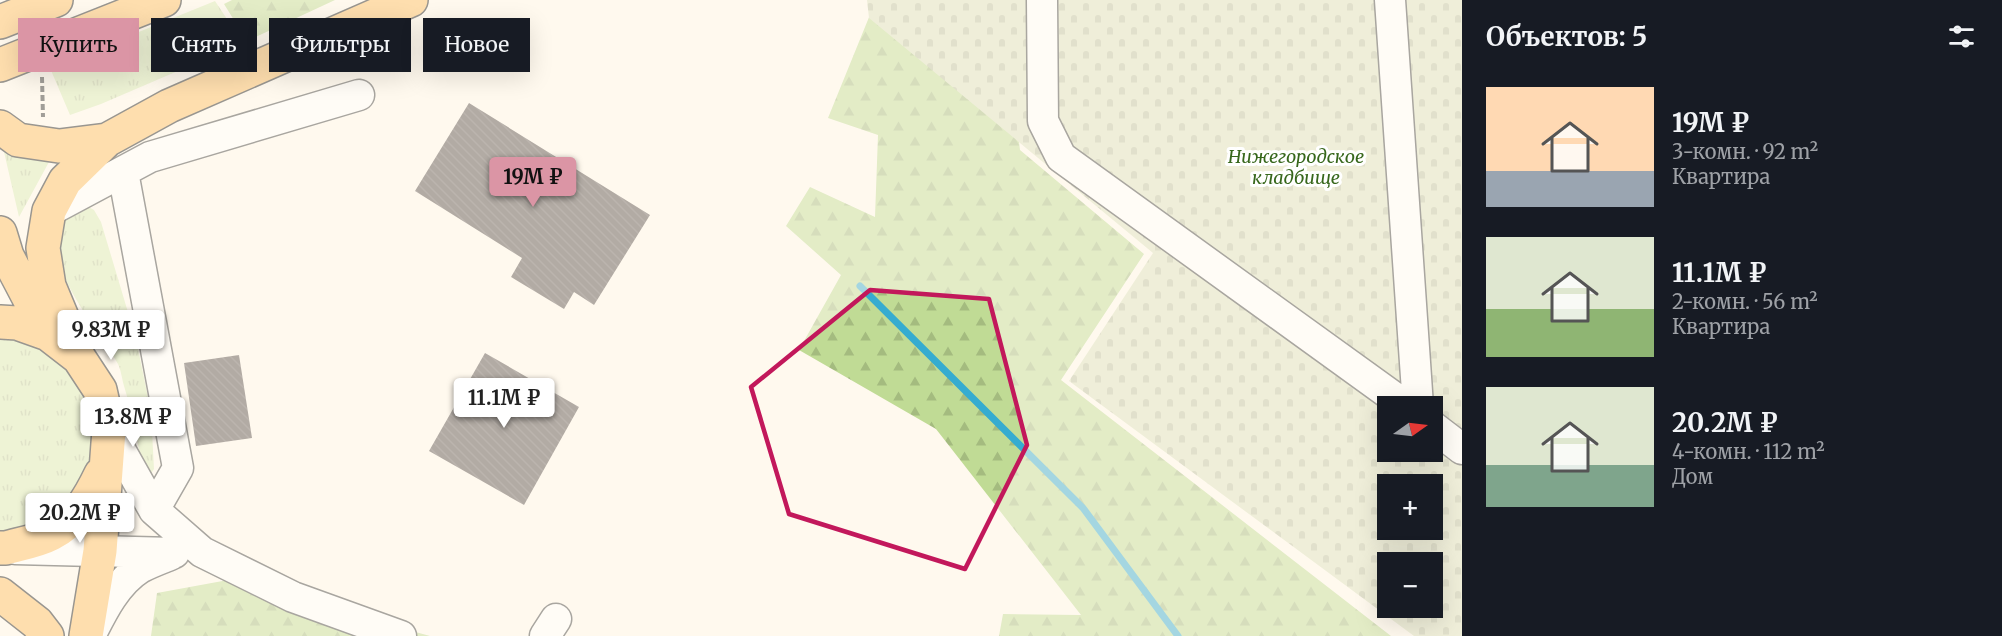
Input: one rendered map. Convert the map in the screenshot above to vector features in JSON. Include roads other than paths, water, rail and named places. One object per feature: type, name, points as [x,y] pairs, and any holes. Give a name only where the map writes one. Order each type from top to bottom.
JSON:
[{"type":"main road","points":[[0,64],[164,0]]},
{"type":"main road","points":[[88,636],[100,551],[109,430],[100,390],[79,357],[49,286],[44,248],[49,211],[65,181],[107,140],[170,106],[411,0]]},
{"type":"main road","points":[[0,22],[47,4]]},
{"type":"main road","points":[[0,127],[18,140],[59,146],[107,140]]},
{"type":"main road","points":[[0,233],[7,256],[48,334]]},
{"type":"main road","points":[[0,322],[17,323],[48,334],[79,357]]},
{"type":"main road","points":[[3,548],[51,534],[75,517],[89,499],[106,462]]},
{"type":"main road","points":[[0,594],[37,623],[47,636]]},
{"type":"lane","points":[[1042,0],[1043,121],[1061,157],[1392,396]]},
{"type":"lane","points":[[1389,0],[1417,396]]},
{"type":"lane","points":[[49,211],[150,157],[359,95]]},
{"type":"lane","points":[[123,172],[178,468],[154,510]]},
{"type":"lane","points":[[109,430],[154,510],[188,553]]},
{"type":"lane","points":[[1443,434],[1462,448]]},
{"type":"lane","points":[[3,548],[188,553],[293,597],[401,636]]},
{"type":"lane","points":[[88,636],[107,604],[139,568],[188,553]]},
{"type":"waterway","points":[[860,286],[1083,508],[1178,636]]},
{"type":"park label","name":"Нижегородское кладбище","points":[[1296,167]]}]
